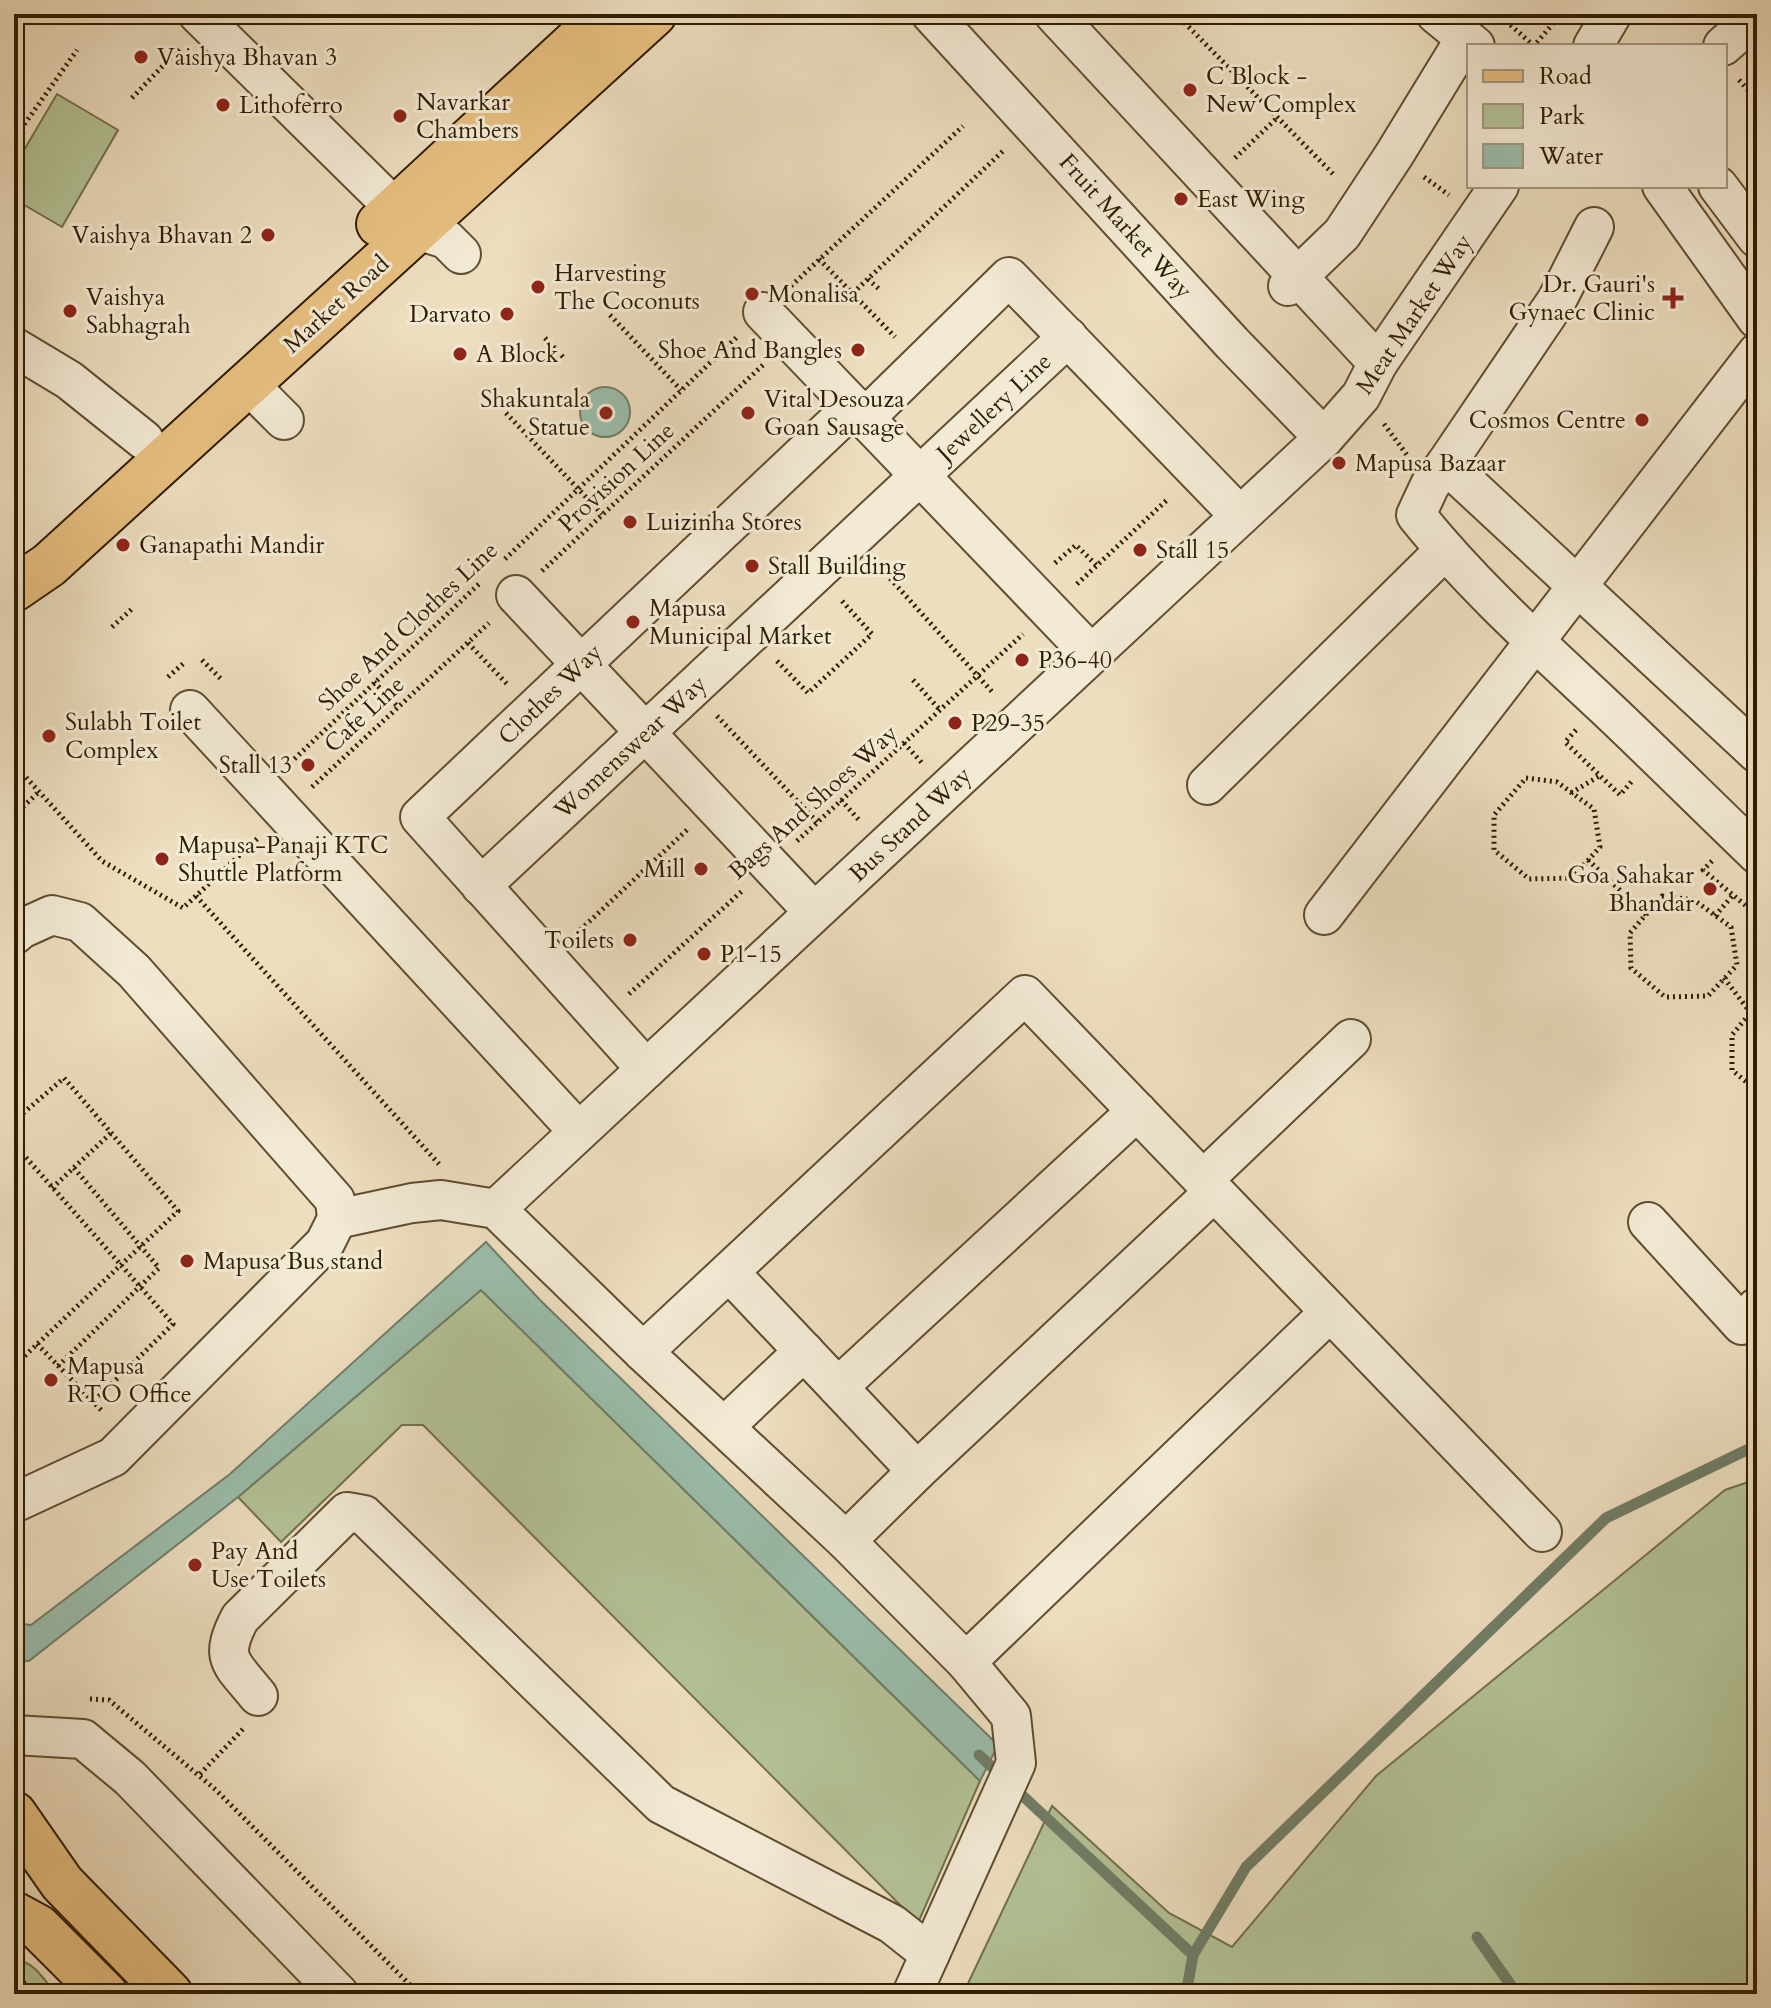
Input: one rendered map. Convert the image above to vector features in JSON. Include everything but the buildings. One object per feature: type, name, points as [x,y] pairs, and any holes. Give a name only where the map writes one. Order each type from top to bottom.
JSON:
[{"type":"main road","name":"Market Road","points":[[14,589],[49,565],[248,384],[606,14]]},
{"type":"main road","name":"Market Road","points":[[14,556],[32,545],[144,440],[654,14]]},
{"type":"main road","points":[[14,1814],[62,1883],[170,1994]]},
{"type":"main road","points":[[14,1914],[38,1927],[105,1994]]},
{"type":"street","name":"Fruit Market Way","points":[[931,14],[1324,438]]},
{"type":"street","points":[[1054,14],[1209,182],[1292,282],[1378,363]]},
{"type":"street","points":[[1436,14],[1470,42]]},
{"type":"street","points":[[1594,44],[1612,14]]},
{"type":"street","points":[[1725,44],[1757,16]]},
{"type":"street","points":[[202,18],[406,219],[446,239],[461,254]]},
{"type":"street","points":[[1292,282],[1342,234],[1467,46]]},
{"type":"street","name":"Meat Market Way","points":[[1324,438],[1361,396],[1378,363],[1498,188]]},
{"type":"street","points":[[1663,188],[1757,319]]},
{"type":"street","points":[[1720,188],[1757,238]]},
{"type":"street","points":[[1594,227],[1557,300],[1430,485],[1416,515],[1444,551],[1534,642],[1757,854]]},
{"type":"street","name":"Clothes Way","points":[[481,886],[420,817],[581,664],[860,412],[921,364],[1009,277],[1068,337]]},
{"type":"street","points":[[763,312],[1091,654]]},
{"type":"street","points":[[1068,337],[1240,516]]},
{"type":"street","name":"Jewellery Line","points":[[919,476],[1068,337]]},
{"type":"street","points":[[14,347],[69,380],[144,440]]},
{"type":"street","points":[[1324,915],[1757,353]]},
{"type":"street","points":[[248,384],[284,420]]},
{"type":"street","name":"Bus Stand Way","points":[[496,1209],[1324,438]]},
{"type":"street","points":[[1446,464],[1757,753]]},
{"type":"street","name":"Womenswear Way","points":[[481,886],[919,476]]},
{"type":"street","points":[[1207,785],[1444,551]]},
{"type":"street","points":[[501,579],[814,912]]},
{"type":"street","points":[[190,710],[578,1131]]},
{"type":"street","points":[[481,886],[646,1069]]},
{"type":"street","points":[[14,935],[52,915],[80,922],[134,971],[335,1200],[337,1219],[325,1243],[113,1457],[14,1503]]},
{"type":"street","points":[[643,1352],[1025,995],[1542,1532]]},
{"type":"street","points":[[846,1541],[1209,1186],[1351,1039]]},
{"type":"street","points":[[838,1387],[1137,1111]]},
{"type":"street","points":[[337,1219],[441,1200],[496,1209],[643,1352],[846,1541],[966,1662],[1011,1716],[1016,1763],[912,1994]]},
{"type":"street","points":[[1648,1222],[1742,1325],[1757,1307]]},
{"type":"street","points":[[729,1272],[917,1471]]},
{"type":"street","points":[[966,1662],[1330,1312]]},
{"type":"street","points":[[725,1426],[804,1351]]},
{"type":"street","points":[[258,1696],[230,1659],[229,1640],[240,1618],[347,1512],[364,1515],[661,1804],[892,1924],[930,1954]]},
{"type":"street","points":[[14,1735],[83,1739],[130,1778],[339,1994]]},
{"type":"path","points":[[1176,14],[1362,204]]},
{"type":"path","points":[[1498,14],[1532,44]]},
{"type":"path","points":[[1536,44],[1561,14]]},
{"type":"path","points":[[132,98],[202,18]]},
{"type":"path","points":[[14,139],[77,50]]},
{"type":"path","points":[[1209,182],[1278,117]]},
{"type":"path","points":[[853,293],[1031,125]]},
{"type":"path","points":[[1394,155],[1452,197]]},
{"type":"path","points":[[819,259],[921,364]]},
{"type":"path","points":[[868,279],[881,291]]},
{"type":"path","points":[[610,315],[681,390]]},
{"type":"path","points":[[545,338],[564,358]]},
{"type":"path","name":"Provision Line","points":[[468,643],[501,579],[602,514],[790,340]]},
{"type":"path","points":[[506,413],[602,514]]},
{"type":"path","points":[[1038,599],[1097,566],[1197,471]]},
{"type":"path","name":"Shoe And Clothes Line","points":[[273,800],[374,682],[501,579],[578,489]]},
{"type":"path","points":[[854,538],[977,676]]},
{"type":"path","points":[[1038,599],[1076,545],[1097,566]]},
{"type":"path","points":[[808,693],[872,634],[817,573]]},
{"type":"path","name":"Bags And Shoes Way","points":[[601,1019],[977,676],[1038,599]]},
{"type":"path","points":[[112,627],[134,607]]},
{"type":"path","points":[[468,643],[532,711]]},
{"type":"path","name":"Cafe Line","points":[[273,800],[398,707],[468,643]]},
{"type":"path","points":[[202,660],[222,680]]},
{"type":"path","points":[[162,682],[185,662]]},
{"type":"path","points":[[913,680],[940,710]]},
{"type":"path","points":[[374,682],[398,707]]},
{"type":"path","points":[[692,689],[817,823]]},
{"type":"path","points":[[1565,742],[1620,795]]},
{"type":"path","points":[[14,764],[102,861],[183,908],[273,800]]},
{"type":"path","points":[[1571,793],[1601,775]]},
{"type":"path","points":[[1526,778],[1557,782],[1571,793],[1594,809],[1600,847],[1572,878],[1529,879],[1494,850],[1494,815],[1526,778]]},
{"type":"path","points":[[14,815],[39,792]]},
{"type":"path","points":[[548,960],[712,806]]},
{"type":"path","points":[[1588,860],[1646,915]]},
{"type":"path","points":[[1715,916],[1733,895]]},
{"type":"path","points":[[1662,896],[1694,900],[1715,916],[1731,927],[1737,965],[1708,996],[1665,997],[1631,968],[1630,933],[1662,896]]},
{"type":"path","points":[[14,982],[21,976]]},
{"type":"path","points":[[1724,978],[1751,1013]]},
{"type":"path","points":[[1757,1005],[1732,1035],[1732,1070],[1757,1091]]},
{"type":"path","points":[[14,1121],[64,1078],[178,1211],[14,1366]]},
{"type":"path","points":[[52,1188],[111,1133]]},
{"type":"path","points":[[14,1144],[173,1324],[93,1402],[37,1344]]},
{"type":"path","points":[[58,1366],[159,1268],[74,1168]]},
{"type":"path","points":[[84,1699],[109,1700],[194,1770],[419,1994]]},
{"type":"path","points":[[14,1979],[19,1977],[25,1987],[14,1991]]},
{"type":"green space","points":[[57,94],[118,130],[62,227],[14,199],[14,167]]},
{"type":"green space","points":[[481,1290],[980,1781],[918,1923],[423,1425],[402,1425],[281,1542],[238,1497]]},
{"type":"green space","points":[[1757,1479],[1757,1994],[963,1994],[1052,1806],[1169,1913],[1232,1947],[1376,1776],[1725,1490]]},
{"type":"green space","points":[[14,1959],[33,1967],[56,1994],[14,1994]]},
{"type":"water","points":[[605,387],[623,394],[630,412],[623,430],[605,437],[587,430],[580,412],[587,394]]},
{"type":"water","points":[[486,1242],[540,1300],[998,1745],[980,1781],[481,1290],[238,1497],[29,1661],[14,1660],[14,1623],[31,1625],[230,1474]]},
{"type":"waterway","points":[[1186,1994],[1193,1955],[1246,1867],[1606,1518],[1757,1445]]},
{"type":"waterway","points":[[979,1755],[1193,1955]]},
{"type":"waterway","points":[[1477,1937],[1517,1994]]},
{"type":"place","name":"Vaishya Bhavan 3","points":[[141,57]]},
{"type":"place","name":"C Block - New Complex","points":[[1190,90]]},
{"type":"place","name":"Lithoferro","points":[[223,105]]},
{"type":"place","name":"Navarkar Chambers","points":[[400,116]]},
{"type":"place","name":"East Wing","points":[[1181,199]]},
{"type":"place","name":"Vaishya Bhavan 2","points":[[268,235]]},
{"type":"place","name":"Harvesting The Coconuts","points":[[538,287]]},
{"type":"place","name":"Monalisa","points":[[752,294]]},
{"type":"place","name":"Dr. Gauri's Gynaec Clinic","points":[[1673,298]]},
{"type":"place","name":"Vaishya Sabhagrah","points":[[70,311]]},
{"type":"place","name":"Darvato","points":[[507,314]]},
{"type":"place","name":"Shoe And Bangles","points":[[858,350]]},
{"type":"place","name":"A Block","points":[[460,354]]},
{"type":"place","name":"Shakuntala Statue","points":[[606,413]]},
{"type":"place","name":"Vital Desouza Goan Sausage","points":[[748,413]]},
{"type":"place","name":"Cosmos Centre","points":[[1642,420]]},
{"type":"place","name":"Mapusa Bazaar","points":[[1339,463]]},
{"type":"place","name":"Luizinha Stores","points":[[630,522]]},
{"type":"place","name":"Ganapathi Mandir","points":[[123,545]]},
{"type":"place","name":"Stall 15","points":[[1140,550]]},
{"type":"place","name":"Stall Building","points":[[752,566]]},
{"type":"place","name":"Mapusa Municipal Market","points":[[633,622]]},
{"type":"place","name":"P36-40","points":[[1022,660]]},
{"type":"place","name":"P29-35","points":[[955,723]]},
{"type":"place","name":"Sulabh Toilet Complex","points":[[49,736]]},
{"type":"place","name":"Stall 13","points":[[308,765]]},
{"type":"place","name":"Mapusa-Panaji KTC Shuttle Platform","points":[[162,859]]},
{"type":"place","name":"Mill","points":[[701,869]]},
{"type":"place","name":"Goa Sahakar Bhandar","points":[[1710,889]]},
{"type":"place","name":"Toilets","points":[[630,940]]},
{"type":"place","name":"P1-15","points":[[704,954]]},
{"type":"place","name":"Mapusa Bus stand","points":[[187,1261]]},
{"type":"place","name":"Mapusa RTO Office","points":[[51,1380]]},
{"type":"place","name":"Pay And Use Toilets","points":[[195,1565]]}]
